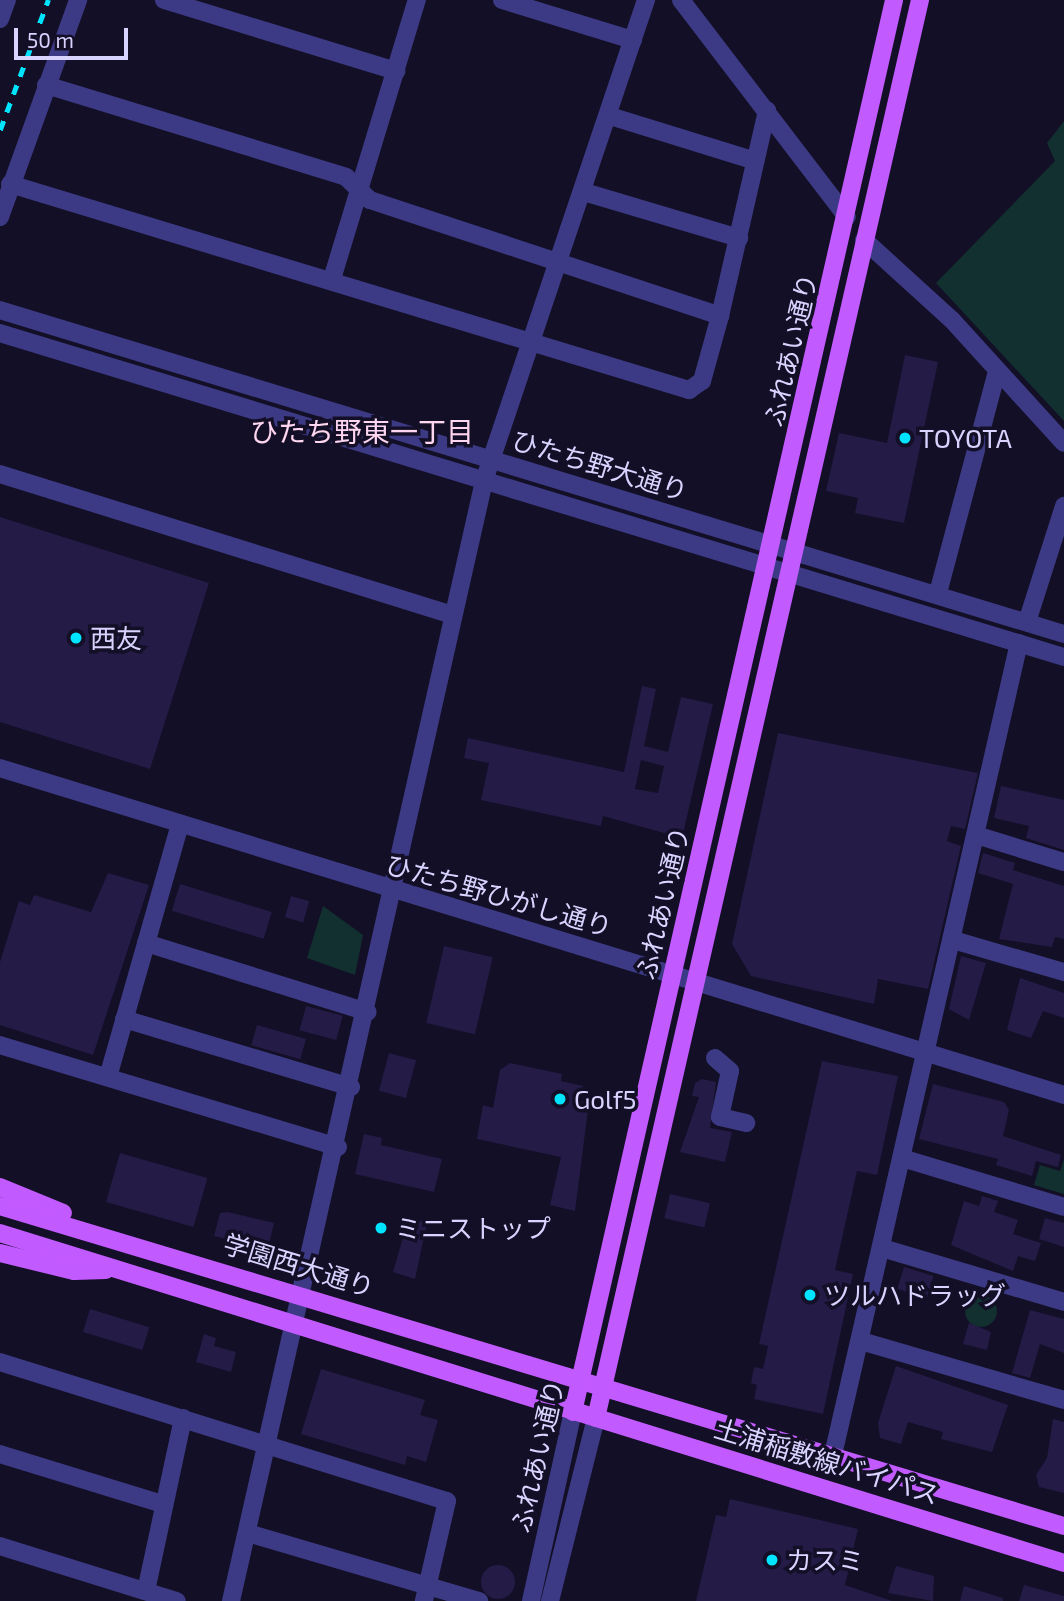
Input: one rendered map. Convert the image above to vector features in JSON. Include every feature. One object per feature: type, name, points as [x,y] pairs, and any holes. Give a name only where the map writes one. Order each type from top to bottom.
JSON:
[{"type":"main road","points":[[847,217],[894,0]]},
{"type":"main road","points":[[863,240],[920,0]]},
{"type":"main road","name":"ふれあい通り","points":[[573,1412],[847,217]]},
{"type":"main road","name":"ふれあい通り","points":[[596,1418],[863,240]]},
{"type":"main road","points":[[0,1187],[124,1239]]},
{"type":"main road","name":"学園西大通り","points":[[0,1206],[124,1239],[581,1379]]},
{"type":"main road","points":[[0,1233],[573,1412]]},
{"type":"main road","points":[[0,1253],[74,1271],[120,1269]]},
{"type":"main road","name":"土浦稲敷線バイパス","points":[[581,1379],[1064,1526]]},
{"type":"main road","name":"土浦稲敷線バイパス","points":[[573,1412],[1064,1563]]},
{"type":"street","points":[[0,19],[7,0]]},
{"type":"street","points":[[0,218],[78,0]]},
{"type":"street","points":[[164,0],[396,71]]},
{"type":"street","points":[[332,279],[417,0]]},
{"type":"street","points":[[504,0],[633,40]]},
{"type":"street","points":[[231,1601],[338,1147],[368,1012],[388,890],[450,614],[484,481],[610,116],[646,0]]},
{"type":"street","points":[[681,0],[847,217]]},
{"type":"street","points":[[46,85],[346,177],[360,191],[720,316]]},
{"type":"street","points":[[10,184],[332,279],[689,390],[702,381],[739,238],[767,110]]},
{"type":"street","points":[[610,116],[755,161]]},
{"type":"street","points":[[584,192],[739,238]]},
{"type":"street","points":[[863,240],[997,371],[1064,443]]},
{"type":"street","name":"ひたち野大通り","points":[[0,310],[937,593],[1064,634]]},
{"type":"street","name":"ひたち野大通り","points":[[0,333],[1064,657]]},
{"type":"street","points":[[937,593],[997,371]]},
{"type":"street","points":[[0,474],[450,614]]},
{"type":"street","points":[[1027,622],[1064,506]]},
{"type":"street","points":[[833,1455],[929,1054],[1019,643]]},
{"type":"street","name":"ひたち野ひがし通り","points":[[0,768],[388,890],[673,973],[1064,1095]]},
{"type":"street","points":[[108,1077],[180,824]]},
{"type":"street","points":[[976,835],[1064,862]]},
{"type":"street","points":[[953,940],[1064,972]]},
{"type":"street","points":[[146,943],[368,1012]]},
{"type":"street","points":[[124,1019],[351,1087]]},
{"type":"street","points":[[0,1045],[338,1147]]},
{"type":"street","points":[[715,1058],[730,1071],[720,1117],[746,1123]]},
{"type":"street","points":[[902,1158],[1064,1207]]},
{"type":"street","points":[[882,1248],[1064,1302]]},
{"type":"street","points":[[861,1341],[1064,1400]]},
{"type":"street","points":[[0,1362],[447,1501],[426,1594]]},
{"type":"street","name":"ふれあい通り","points":[[531,1601],[573,1412]]},
{"type":"street","points":[[146,1591],[183,1418]]},
{"type":"street","name":"ふれあい通り","points":[[550,1601],[596,1418]]},
{"type":"street","points":[[0,1454],[163,1504]]},
{"type":"street","points":[[248,1533],[426,1594],[479,1601]]},
{"type":"street","points":[[0,1546],[177,1601]]},
{"type":"green space","points":[[1064,121],[1064,421],[936,283],[1055,161],[1047,143]]},
{"type":"green space","points":[[323,906],[363,935],[355,975],[307,958]]},
{"type":"green space","points":[[1064,1159],[1064,1194],[1034,1185],[1040,1165],[1060,1171]]},
{"type":"green space","points":[[981,1295],[992,1300],[997,1311],[992,1322],[981,1327],[970,1322],[965,1311],[970,1300]]},
{"type":"building","name":"TOYOTA","points":[[905,355],[938,362],[904,523],[855,513],[858,498],[826,491],[839,433],[887,443]]},
{"type":"building","points":[[0,517],[209,583],[150,769],[0,722]]},
{"type":"building","points":[[642,686],[656,689],[644,746],[668,752],[681,697],[713,704],[682,838],[603,816],[601,826],[481,800],[489,763],[464,758],[468,738],[624,772]],"holes":[[[641,760],[664,766],[658,793],[635,789]]]},
{"type":"building","points":[[778,733],[978,773],[965,829],[951,826],[947,841],[961,846],[928,989],[878,979],[874,1004],[751,976],[732,944]]},
{"type":"building","points":[[1001,786],[1064,800],[1064,850],[1026,838],[1029,826],[994,818]]},
{"type":"building","points":[[983,853],[1015,863],[1013,870],[1064,886],[1064,939],[1055,937],[1052,947],[999,939],[1013,884],[978,873]]},
{"type":"building","points":[[108,873],[149,885],[93,1055],[0,1025],[0,962],[19,901],[30,905],[34,895],[91,912]]},
{"type":"building","points":[[180,884],[272,912],[264,939],[172,911]]},
{"type":"building","points":[[291,896],[309,901],[303,922],[285,917]]},
{"type":"building","points":[[444,946],[493,957],[475,1034],[426,1023]]},
{"type":"building","points":[[961,956],[986,963],[969,1020],[949,1009]]},
{"type":"building","points":[[1020,978],[1064,993],[1064,1018],[1043,1011],[1031,1038],[1007,1030]]},
{"type":"building","points":[[306,1006],[343,1016],[336,1040],[300,1030]]},
{"type":"building","points":[[257,1025],[306,1039],[300,1059],[251,1045]]},
{"type":"building","points":[[389,1053],[416,1060],[406,1098],[379,1091]]},
{"type":"building","points":[[822,1061],[898,1076],[877,1175],[857,1171],[835,1270],[853,1274],[823,1414],[754,1399],[757,1385],[751,1383],[754,1367],[763,1369],[768,1346],[759,1344]]},
{"type":"building","points":[[510,1063],[562,1074],[561,1081],[583,1086],[580,1101],[589,1102],[575,1211],[550,1205],[561,1157],[477,1139],[483,1105],[493,1108],[500,1070]]},
{"type":"building","points":[[702,1079],[716,1082],[710,1128],[732,1132],[725,1162],[680,1152],[699,1097],[692,1096],[695,1083]]},
{"type":"building","points":[[933,1084],[1004,1102],[1009,1110],[1003,1136],[1061,1155],[1058,1167],[1036,1161],[1032,1176],[996,1165],[998,1159],[919,1139]]},
{"type":"building","points":[[364,1134],[382,1138],[381,1145],[442,1159],[434,1192],[355,1174]]},
{"type":"building","points":[[120,1153],[207,1178],[193,1227],[106,1202]]},
{"type":"building","points":[[670,1194],[710,1203],[704,1228],[664,1218]]},
{"type":"building","points":[[982,1196],[998,1201],[994,1212],[1018,1220],[1013,1234],[1041,1243],[1035,1261],[1018,1256],[1013,1271],[951,1245],[964,1201],[979,1206]]},
{"type":"building","points":[[228,1212],[274,1223],[268,1249],[214,1236],[220,1213]]},
{"type":"building","points":[[409,1217],[427,1223],[415,1279],[393,1272]]},
{"type":"building","points":[[1045,1218],[1064,1223],[1064,1247],[1039,1239]]},
{"type":"building","points":[[904,1267],[934,1276],[927,1298],[897,1289]]},
{"type":"building","points":[[90,1309],[149,1327],[142,1350],[83,1332]]},
{"type":"building","points":[[1030,1310],[1064,1319],[1064,1353],[1040,1344],[1030,1378],[1012,1373]]},
{"type":"building","points":[[969,1323],[991,1332],[987,1350],[963,1344]]},
{"type":"building","points":[[204,1334],[216,1338],[214,1346],[236,1352],[231,1372],[196,1362]]},
{"type":"building","points":[[896,1366],[1008,1405],[992,1452],[941,1439],[943,1432],[908,1422],[901,1444],[880,1438],[878,1423]]},
{"type":"building","points":[[321,1369],[425,1400],[420,1415],[438,1420],[426,1462],[407,1456],[405,1465],[301,1434]]},
{"type":"building","points":[[1053,1419],[1064,1422],[1064,1493],[1039,1487],[1036,1475],[1047,1458]]},
{"type":"building","points":[[730,1499],[858,1529],[845,1585],[892,1601],[696,1601],[716,1515],[726,1517]]},
{"type":"building","points":[[498,1565],[510,1570],[515,1582],[510,1594],[498,1599],[486,1594],[481,1582],[486,1570]]},
{"type":"building","points":[[896,1566],[934,1576],[933,1601],[888,1593]]},
{"type":"building","points":[[1024,1585],[1064,1596],[1064,1601],[1019,1601]]},
{"type":"building","points":[[964,1586],[1003,1598],[1003,1601],[960,1601]]},
{"type":"railway","points":[[0,130],[48,0]]},
{"type":"place","name":"TOYOTA","points":[[905,438]]},
{"type":"place","name":"西友","points":[[76,638]]},
{"type":"place","name":"Golf5","points":[[560,1099]]},
{"type":"place","name":"ミニストップ","points":[[381,1228]]},
{"type":"place","name":"ツルハドラッグ","points":[[810,1295]]},
{"type":"place","name":"カスミ","points":[[772,1560]]},
{"type":"district","name":"ひたち野東一丁目","points":[[362,431]]}]
